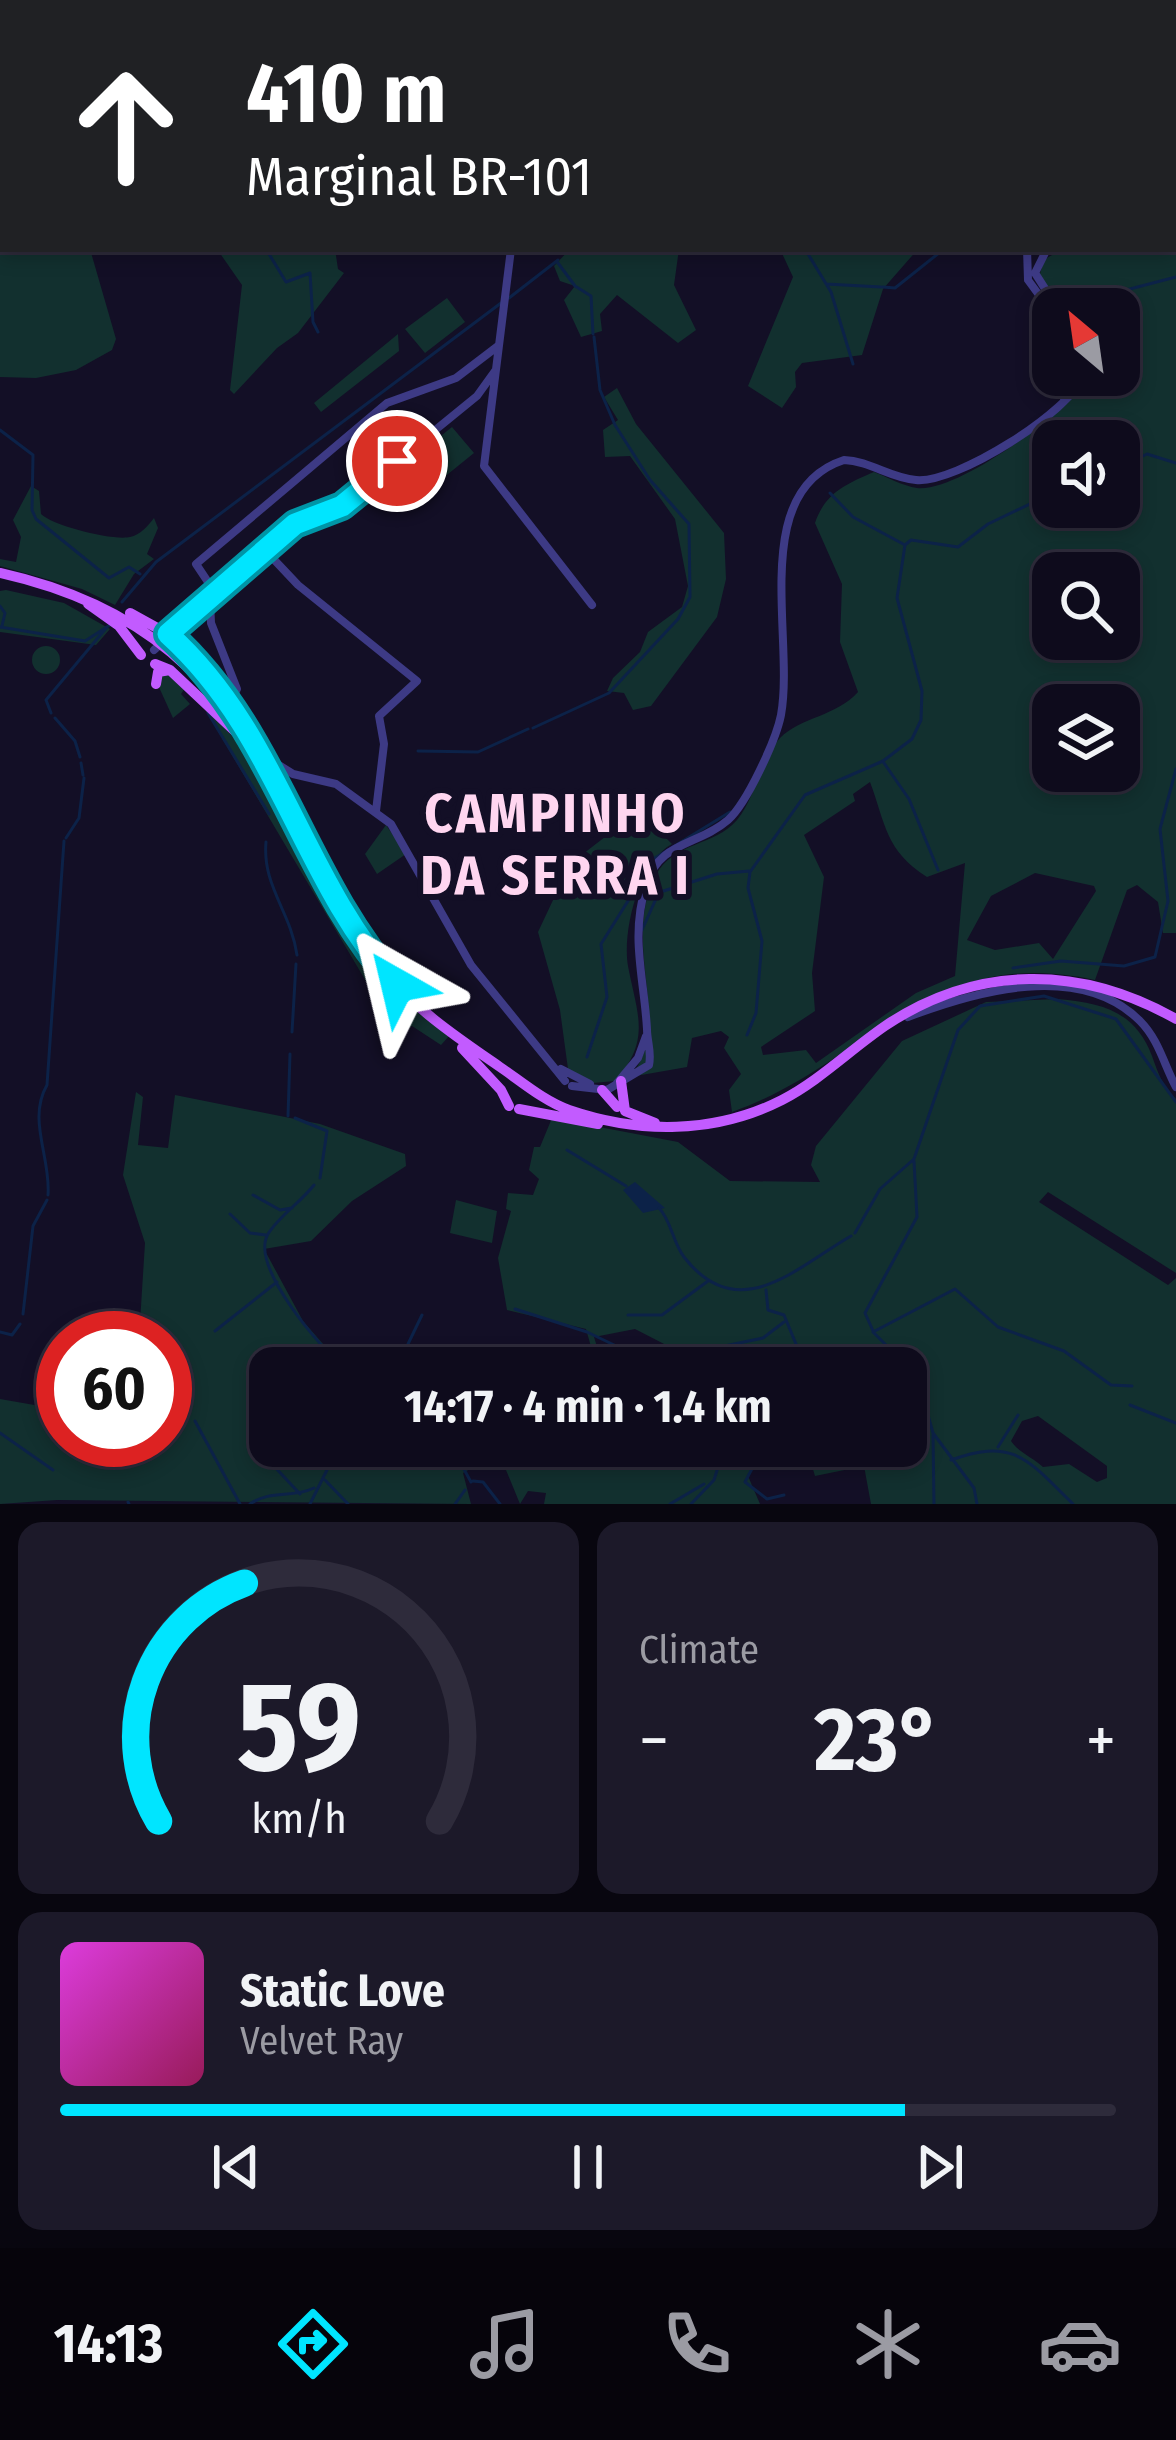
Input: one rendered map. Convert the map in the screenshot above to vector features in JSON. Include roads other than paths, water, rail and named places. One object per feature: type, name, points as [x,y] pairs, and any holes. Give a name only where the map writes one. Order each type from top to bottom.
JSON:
[{"type":"main road","points":[[0,576],[36,581],[110,612]]},
{"type":"main road","points":[[0,576],[85,601],[124,619],[230,712],[286,805]]},
{"type":"main road","points":[[124,619],[212,698],[381,968],[458,1040],[514,1107],[572,1122],[670,1128],[731,1119],[782,1100],[884,1026],[946,993],[1028,977],[1098,985],[1176,1019]]},
{"type":"main road","points":[[156,647],[170,670],[238,734]]},
{"type":"main road","points":[[156,684],[158,672],[170,670]]},
{"type":"main road","points":[[263,755],[298,830]]},
{"type":"main road","points":[[458,1040],[551,1102],[612,1122]]},
{"type":"main road","points":[[590,1116],[614,1114],[619,1084]]},
{"type":"main road","points":[[619,1084],[626,1111],[670,1128]]},
{"type":"main road","points":[[602,1090],[617,1106]]},
{"type":"street","points":[[511,252],[484,466],[592,605]]},
{"type":"street","points":[[1027,252],[1028,280],[1035,288]]},
{"type":"street","points":[[1043,288],[1035,273],[1046,252]]},
{"type":"street","points":[[232,701],[237,696],[232,670],[196,564],[387,403],[435,392],[498,346]]},
{"type":"street","points":[[495,371],[477,396],[342,506],[318,514],[264,549],[156,647],[232,701],[263,755],[293,774],[336,784],[376,811],[400,838],[471,965],[571,1081],[602,1090],[651,1061]]},
{"type":"street","points":[[651,1061],[635,940],[647,880],[667,851],[709,832],[734,813],[777,730],[783,698],[782,608],[796,493],[811,476],[844,460],[917,481],[970,469],[1067,396]]},
{"type":"street","points":[[264,549],[298,585],[417,682],[381,711],[384,751],[376,811]]},
{"type":"street","points":[[884,1026],[1007,988],[1095,995],[1142,1023],[1176,1087]]},
{"type":"street","points":[[619,1084],[638,1058],[647,1034]]},
{"type":"street","points":[[638,1058],[651,1061]]},
{"type":"street","points":[[571,1081],[619,1084]]},
{"type":"water","points":[[635,1182],[665,1208],[643,1213],[623,1190]]},
{"type":"waterway","points":[[268,252],[286,282],[310,273],[313,322],[318,332]]},
{"type":"waterway","points":[[807,252],[831,292],[853,364]]},
{"type":"waterway","points":[[883,287],[895,288],[940,252]]},
{"type":"waterway","points":[[509,298],[558,260]]},
{"type":"waterway","points":[[558,263],[575,286],[591,296],[593,334]]},
{"type":"waterway","points":[[1134,288],[1176,277]]},
{"type":"waterway","points":[[826,284],[881,287]]},
{"type":"waterway","points":[[122,602],[156,562],[501,303]]},
{"type":"waterway","points":[[533,728],[609,693],[678,619],[690,597],[689,524],[650,480],[615,425],[600,390],[594,337]]},
{"type":"waterway","points":[[0,430],[33,455],[36,519],[109,578],[129,567],[140,574]]},
{"type":"waterway","points":[[1140,458],[1147,454],[1176,463]]},
{"type":"waterway","points":[[830,493],[853,517],[905,545],[911,540],[958,547],[988,524],[1032,503]]},
{"type":"waterway","points":[[747,1035],[756,1013],[762,941],[748,888],[750,872],[805,795],[883,761],[912,739],[921,720],[922,691],[897,598],[905,545]]},
{"type":"waterway","points":[[0,606],[5,613],[2,626]]},
{"type":"waterway","points":[[0,627],[85,641],[110,625]]},
{"type":"waterway","points":[[51,713],[46,700],[107,627]]},
{"type":"waterway","points":[[208,713],[269,814]]},
{"type":"waterway","points":[[55,718],[75,741],[80,757]]},
{"type":"waterway","points":[[418,751],[478,752],[528,729]]},
{"type":"waterway","points":[[81,763],[83,775]]},
{"type":"waterway","points":[[884,763],[909,799],[938,870]]},
{"type":"waterway","points":[[1013,968],[1061,961],[1124,966],[1155,957],[1168,901],[1160,829],[1176,769]]},
{"type":"waterway","points":[[66,838],[79,818],[84,778]]},
{"type":"waterway","points":[[587,1057],[607,997],[601,944],[655,858],[730,812]]},
{"type":"waterway","points":[[48,1195],[39,1112],[47,1085],[64,841]]},
{"type":"waterway","points":[[266,842],[268,872],[297,955]]},
{"type":"waterway","points":[[654,894],[717,874],[749,871]]},
{"type":"waterway","points":[[642,930],[659,892]]},
{"type":"waterway","points":[[292,1032],[296,964]]},
{"type":"waterway","points":[[855,1233],[880,1189],[914,1159],[958,1030],[980,1006],[1044,996],[1116,1019],[1176,1102]]},
{"type":"waterway","points":[[288,1116],[290,1054]]},
{"type":"waterway","points":[[295,1118],[327,1131],[320,1178]]},
{"type":"waterway","points":[[567,1150],[626,1186]]},
{"type":"waterway","points":[[914,1161],[917,1217],[865,1313],[874,1333],[917,1376],[933,1433],[974,1488],[977,1504]]},
{"type":"waterway","points":[[314,1185],[273,1227],[265,1248],[290,1306],[324,1347]]},
{"type":"waterway","points":[[253,1195],[280,1210],[292,1208]]},
{"type":"waterway","points":[[23,1314],[33,1226],[47,1200]]},
{"type":"waterway","points":[[659,1208],[684,1257],[705,1278],[726,1288],[768,1284],[851,1236]]},
{"type":"waterway","points":[[230,1214],[250,1233],[266,1235]]},
{"type":"waterway","points":[[628,1315],[662,1315],[708,1281]]},
{"type":"waterway","points":[[215,1331],[277,1282]]},
{"type":"waterway","points":[[873,1332],[955,1289],[998,1327],[1064,1351],[1111,1385],[1132,1386]]},
{"type":"waterway","points":[[766,1290],[768,1310],[784,1315],[794,1347]]},
{"type":"waterway","points":[[515,1309],[618,1347]]},
{"type":"waterway","points":[[408,1344],[422,1315]]},
{"type":"waterway","points":[[720,1347],[763,1338],[784,1322]]},
{"type":"waterway","points":[[0,1332],[12,1335],[20,1324]]},
{"type":"waterway","points":[[1130,1405],[1176,1423]]},
{"type":"waterway","points":[[998,1447],[1018,1415]]},
{"type":"waterway","points":[[195,1421],[240,1504]]},
{"type":"waterway","points":[[0,1433],[53,1470]]},
{"type":"waterway","points":[[933,1435],[934,1504]]},
{"type":"waterway","points":[[951,1460],[990,1451],[1019,1457],[1073,1504]]},
{"type":"waterway","points":[[275,1467],[300,1494]]},
{"type":"waterway","points":[[310,1504],[328,1467]]},
{"type":"waterway","points":[[463,1467],[471,1482]]},
{"type":"waterway","points":[[691,1504],[714,1480],[718,1467]]},
{"type":"waterway","points":[[753,1467],[745,1482],[767,1499],[784,1495]]},
{"type":"waterway","points":[[325,1480],[348,1504]]},
{"type":"waterway","points":[[473,1481],[483,1482],[500,1504]]},
{"type":"waterway","points":[[670,1504],[704,1484]]},
{"type":"waterway","points":[[250,1504],[314,1488]]},
{"type":"waterway","points":[[455,1504],[465,1490]]},
{"type":"district","name":"CAMPINHO DA SERRA I","points":[[556,845]]}]
